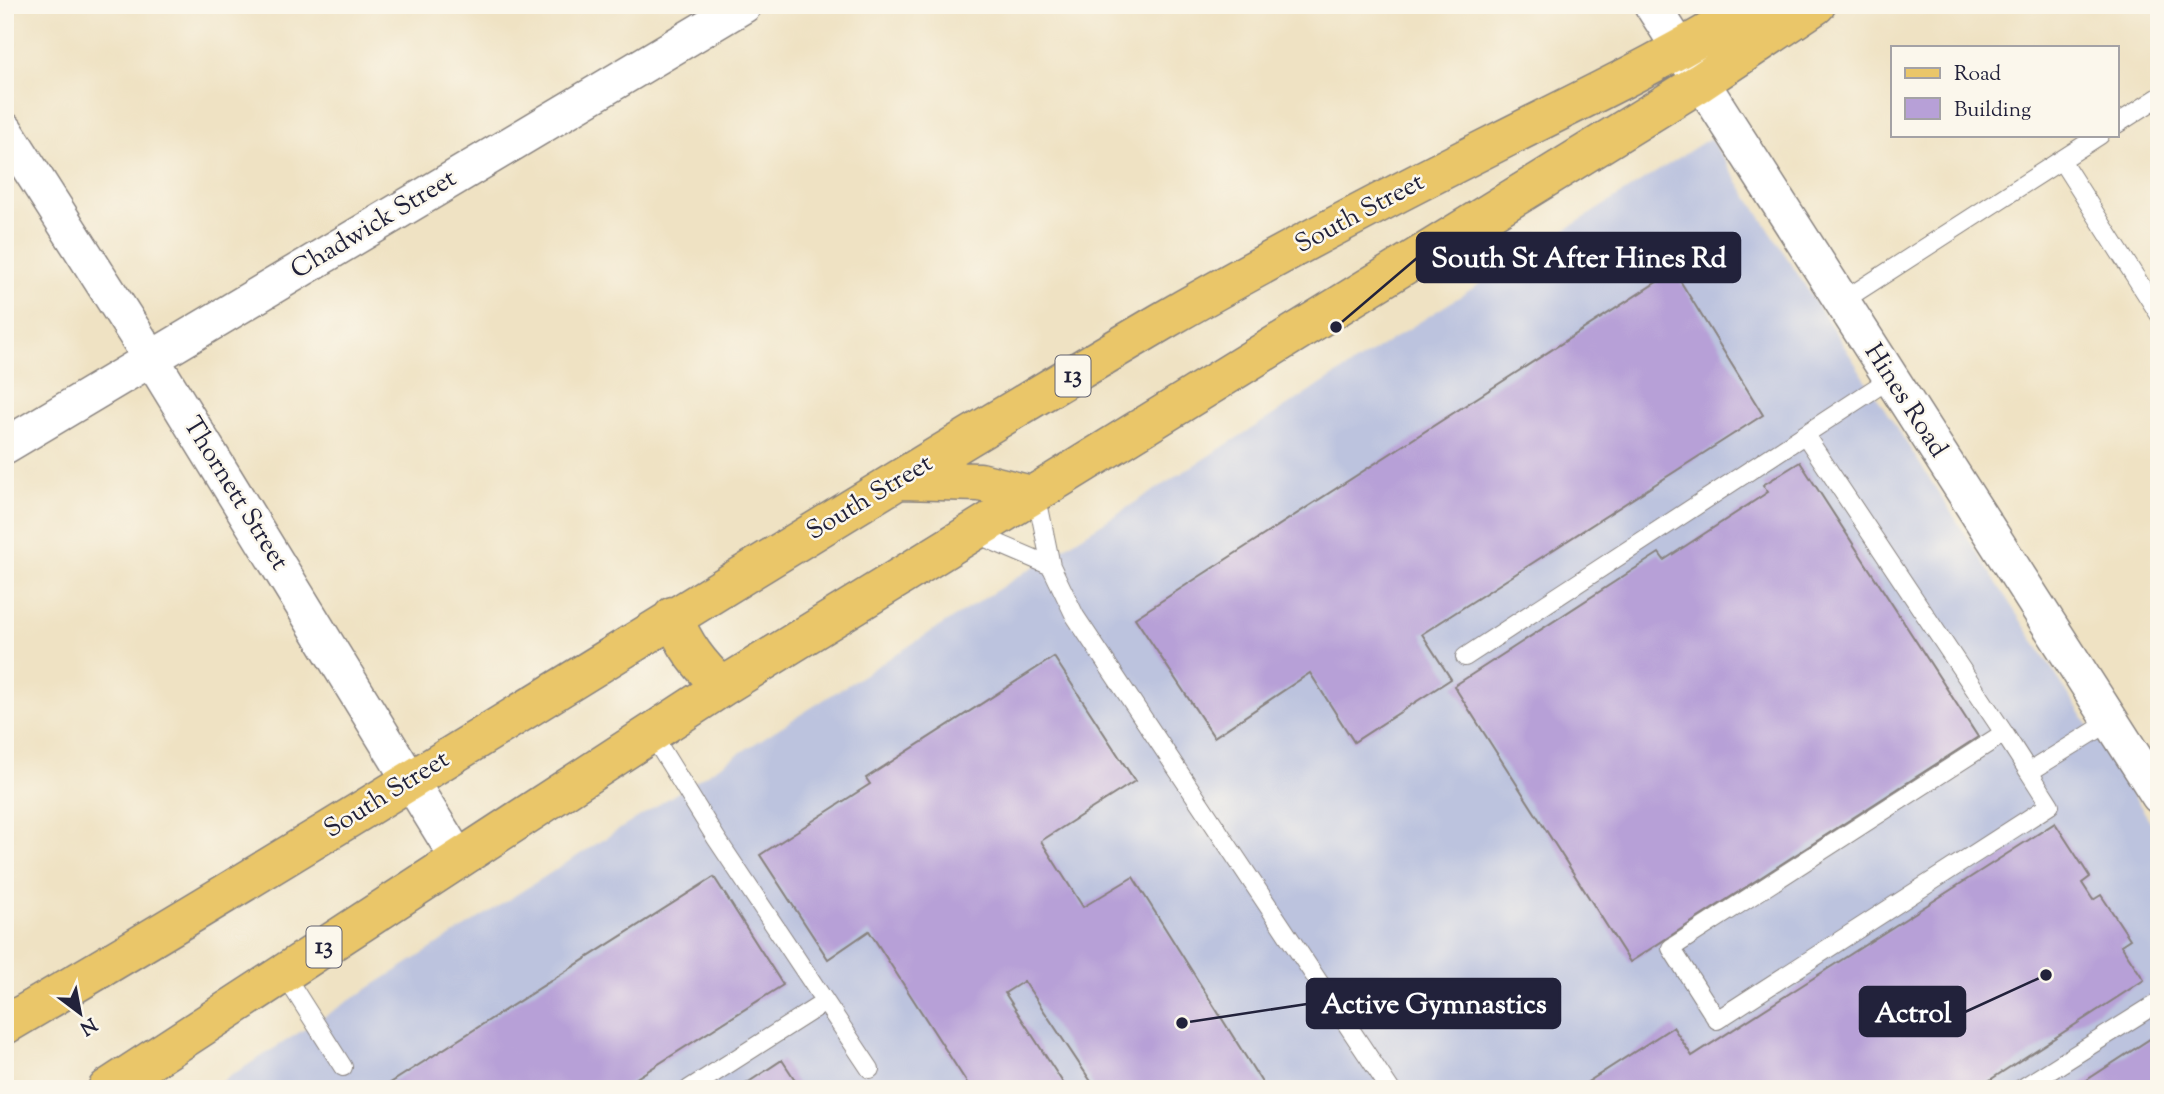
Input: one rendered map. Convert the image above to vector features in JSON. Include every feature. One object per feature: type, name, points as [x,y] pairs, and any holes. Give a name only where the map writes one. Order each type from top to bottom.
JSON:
[{"type":"main road","name":"South Street","points":[[5,1025],[237,889],[673,616],[1165,321],[1357,213],[1680,50],[1753,5]]},
{"type":"main road","name":"13","points":[[107,1089],[722,687],[1701,82],[1816,5]]},
{"type":"main road","points":[[900,480],[980,482],[1031,495]]},
{"type":"main road","points":[[673,616],[681,639],[694,659],[722,687]]},
{"type":"street","name":"Chadwick Street","points":[[5,446],[744,5]]},
{"type":"street","name":"Hines Road","points":[[1652,5],[2159,796]]},
{"type":"street","name":"Thornett Street","points":[[5,130],[151,358],[459,860]]},
{"type":"lane","points":[[2118,123],[2159,97]]},
{"type":"lane","points":[[1841,302],[2098,136]]},
{"type":"lane","points":[[2061,160],[2159,314]]},
{"type":"lane","points":[[1465,657],[1891,378]]},
{"type":"lane","points":[[1805,435],[2004,733],[2050,805],[1717,1020],[1671,948],[2004,733]]},
{"type":"lane","points":[[1031,495],[1040,512],[1051,566],[1075,616],[1390,1089]]},
{"type":"lane","points":[[972,532],[1051,566]]},
{"type":"lane","points":[[2029,772],[2111,721]]},
{"type":"lane","points":[[650,733],[716,838],[870,1069]]},
{"type":"lane","points":[[284,974],[343,1067]]},
{"type":"lane","points":[[689,1089],[825,1002]]},
{"type":"lane","points":[[2021,1089],[2159,1002]]},
{"type":"shaded area","points":[[1710,138],[2159,835],[2159,1089],[210,1089]]},
{"type":"building","points":[[1674,271],[1763,415],[1422,634],[1451,679],[1354,742],[1310,673],[1214,737],[1135,618]]},
{"type":"building","points":[[1800,462],[1978,737],[1630,962],[1454,686],[1659,553],[1664,560],[1768,492],[1763,485]]},
{"type":"building","points":[[1054,657],[1135,781],[1041,841],[1083,907],[1133,877],[1266,1089],[1096,1089],[1024,981],[1005,993],[1067,1089],[971,1089],[869,931],[828,959],[760,855],[870,784],[866,778]]},
{"type":"building","points":[[2055,823],[2090,877],[2082,883],[2093,900],[2101,895],[2130,939],[2121,945],[2144,980],[1976,1089],[1580,1087],[1673,1027],[1692,1056]]},
{"type":"building","points":[[714,877],[783,985],[619,1089],[381,1089]]},
{"type":"building","points":[[2153,1037],[2159,1046],[2159,1089],[2073,1089]]},
{"type":"building","points":[[782,1060],[801,1089],[738,1089]]},
{"type":"place","name":"South St After Hines Rd","points":[[1336,327]]},
{"type":"place","name":"Actrol","points":[[2046,975]]},
{"type":"place","name":"Active Gymnastics","points":[[1182,1023]]}]
